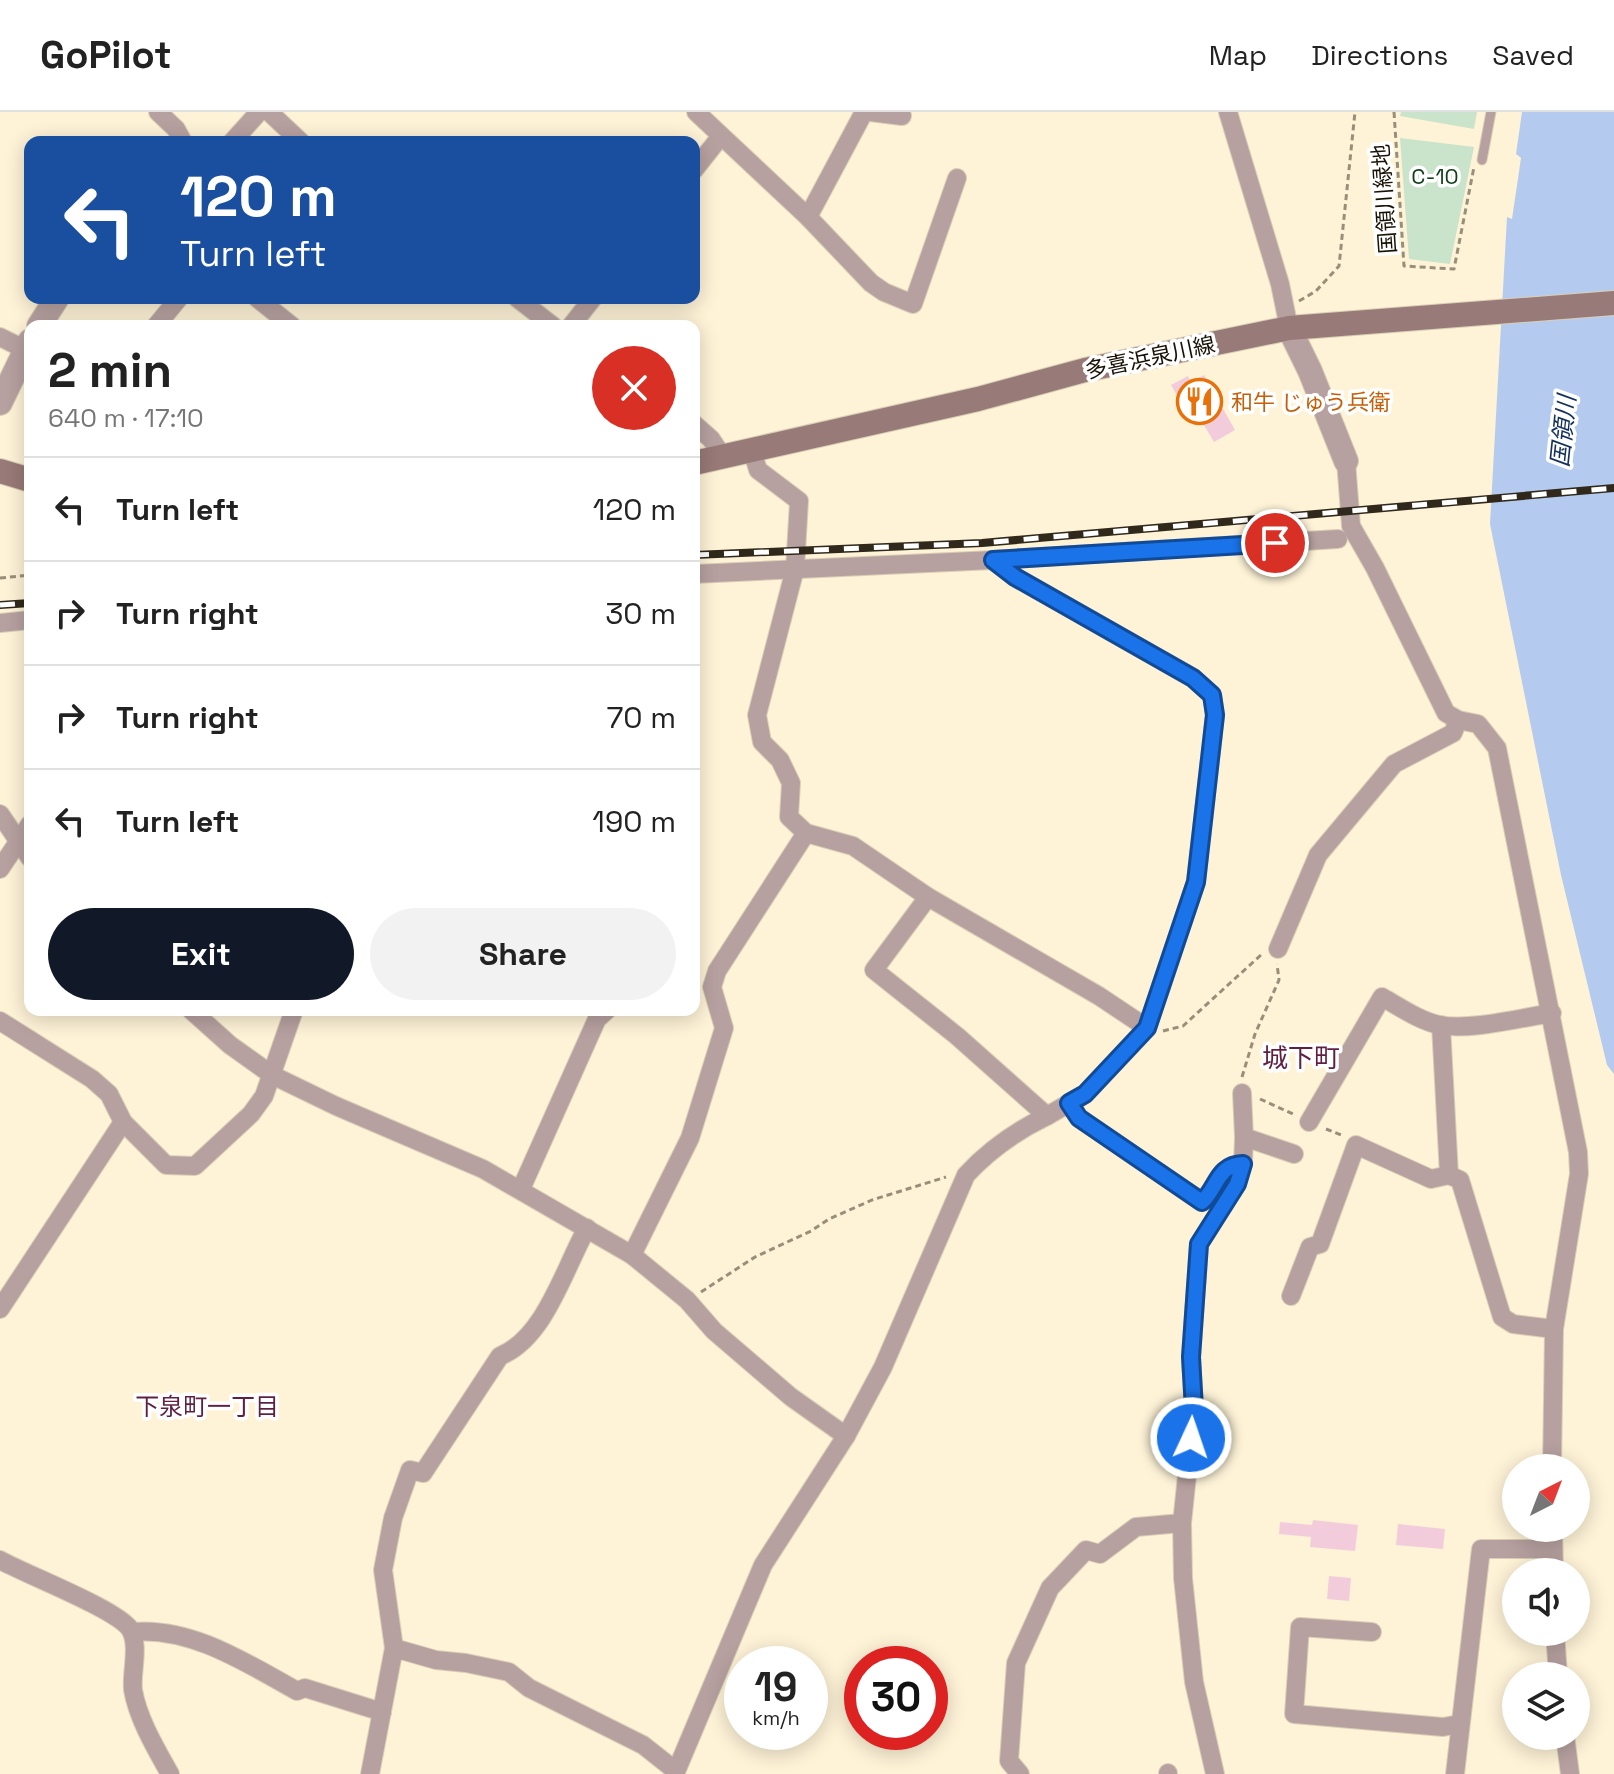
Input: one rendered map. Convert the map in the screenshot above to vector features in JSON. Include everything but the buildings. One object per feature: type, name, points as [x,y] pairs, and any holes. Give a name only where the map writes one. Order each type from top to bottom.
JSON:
[{"type":"main road","name":"多喜浜泉川線","points":[[700,462],[978,399],[1287,317],[1325,324],[1614,303]]},
{"type":"main road","points":[[0,471],[24,478]]},
{"type":"street","points":[[158,112],[180,136]]},
{"type":"street","points":[[237,136],[259,112]]},
{"type":"street","points":[[269,112],[295,136]]},
{"type":"street","points":[[696,112],[808,217],[871,283],[913,304],[957,178]]},
{"type":"street","points":[[808,217],[867,112],[902,116],[901,112]]},
{"type":"street","points":[[1228,112],[1287,317],[1346,461],[1351,526],[1446,713],[1458,720],[1478,724],[1497,748],[1552,1013],[1579,1174],[1554,1329],[1552,1454]]},
{"type":"street","points":[[700,162],[721,136]]},
{"type":"street","points":[[161,320],[174,304]]},
{"type":"street","points":[[264,304],[284,320]]},
{"type":"street","points":[[525,304],[545,320]]},
{"type":"street","points":[[576,320],[588,304]]},
{"type":"street","points":[[0,337],[24,346]]},
{"type":"street","points":[[0,403],[24,356]]},
{"type":"street","points":[[700,429],[723,457]]},
{"type":"street","points":[[752,450],[758,470],[799,501],[795,569],[757,715],[762,742],[780,760],[791,783],[789,817],[806,833],[853,846],[928,897],[1099,996],[1147,1028]]},
{"type":"street","points":[[700,574],[1338,539]]},
{"type":"street","points":[[394,1648],[436,1660],[509,1672],[540,1694],[643,1745],[675,1772],[763,1565],[846,1436],[883,1367],[966,1175],[1021,1128],[1085,1094],[1147,1028],[1196,882],[1215,715],[1212,695],[1193,678],[1015,577],[993,560]]},
{"type":"street","points":[[0,623],[24,621]]},
{"type":"street","points":[[1278,949],[1318,855],[1394,764],[1453,733],[1458,720]]},
{"type":"street","points":[[0,814],[24,850]]},
{"type":"street","points":[[0,869],[24,833]]},
{"type":"street","points":[[632,1255],[690,1138],[724,1028],[712,987],[717,971],[806,833]]},
{"type":"street","points":[[928,897],[874,970],[957,1036],[1047,1116]]},
{"type":"street","points":[[1309,1122],[1382,997],[1422,1019],[1441,1025],[1462,1026],[1552,1013]]},
{"type":"street","points":[[198,1016],[230,1045],[272,1075],[483,1169],[632,1255],[687,1300],[714,1331],[769,1378],[846,1436]]},
{"type":"street","points":[[0,1021],[92,1079],[109,1094],[123,1122],[166,1165],[195,1166],[251,1114],[264,1096],[291,1016]]},
{"type":"street","points":[[521,1189],[600,1016]]},
{"type":"street","points":[[1441,1025],[1449,1175]]},
{"type":"street","points":[[1215,1774],[1194,1682],[1183,1578],[1182,1523],[1194,1409],[1191,1357],[1199,1244],[1237,1184],[1243,1164],[1242,1093]]},
{"type":"street","points":[[1069,1103],[1079,1118],[1202,1202],[1210,1194],[1222,1170],[1232,1164],[1243,1164]]},
{"type":"street","points":[[0,1309],[123,1122]]},
{"type":"street","points":[[1244,1137],[1294,1154]]},
{"type":"street","points":[[1291,1296],[1310,1247],[1320,1244],[1356,1145],[1431,1179],[1449,1175],[1460,1180],[1502,1317],[1513,1324],[1554,1329]]},
{"type":"street","points":[[370,1774],[394,1648],[383,1570],[393,1518],[410,1470],[423,1473],[500,1356],[516,1350],[536,1329],[587,1228]]},
{"type":"street","points":[[1020,1774],[1009,1761],[1016,1663],[1050,1588],[1086,1550],[1100,1554],[1136,1527],[1182,1523]]},
{"type":"street","points":[[1553,1542],[1553,1558]]},
{"type":"street","points":[[1455,1774],[1481,1549],[1553,1549]]},
{"type":"street","points":[[0,1560],[123,1621],[132,1632],[133,1690],[152,1740],[170,1774]]},
{"type":"street","points":[[1372,1632],[1300,1627],[1294,1714],[1443,1727],[1459,1724]]},
{"type":"street","points":[[132,1632],[143,1631],[198,1641],[297,1691],[305,1688],[382,1712]]},
{"type":"street","points":[[1567,1750],[1570,1774]]},
{"type":"lane","points":[[1478,160],[1491,112]]},
{"type":"path","points":[[1287,317],[1339,266],[1355,112]]},
{"type":"path","name":"国領川緑地","points":[[1394,112],[1404,266],[1454,269],[1478,160]]},
{"type":"path","points":[[0,578],[24,576]]},
{"type":"path","points":[[1147,1028],[1168,1032],[1183,1026],[1265,951],[1278,949],[1279,980],[1248,1055],[1242,1093]]},
{"type":"path","points":[[687,1300],[755,1257],[811,1231],[829,1219],[886,1196],[955,1175],[966,1175]]},
{"type":"green space","points":[[1401,112],[1477,112],[1474,129],[1400,116]]},
{"type":"green space","name":"C-10","points":[[1400,138],[1474,147],[1450,264],[1409,259]]},
{"type":"water","name":"国領川","points":[[1522,112],[1614,112],[1614,1074],[1607,1065],[1561,875],[1490,524],[1507,217],[1512,219],[1521,158],[1516,154]]},
{"type":"railway","points":[[700,555],[982,543],[1614,488]]},
{"type":"railway","points":[[0,605],[24,603]]},
{"type":"place","name":"和牛 じゅう兵衛","points":[[1200,402]]},
{"type":"district","name":"城下町","points":[[1301,1058]]},
{"type":"district","name":"下泉町一丁目","points":[[207,1406]]},
{"type":"route","points":[[1191,1438],[1194,1409],[1191,1357],[1199,1244],[1237,1184],[1243,1164],[1232,1164],[1222,1170],[1210,1194],[1202,1202],[1079,1118],[1069,1103],[1085,1094],[1137,1042],[1147,1028],[1156,1003],[1196,882],[1215,715],[1212,695],[1193,678],[1015,577],[993,560],[1275,543]]}]
